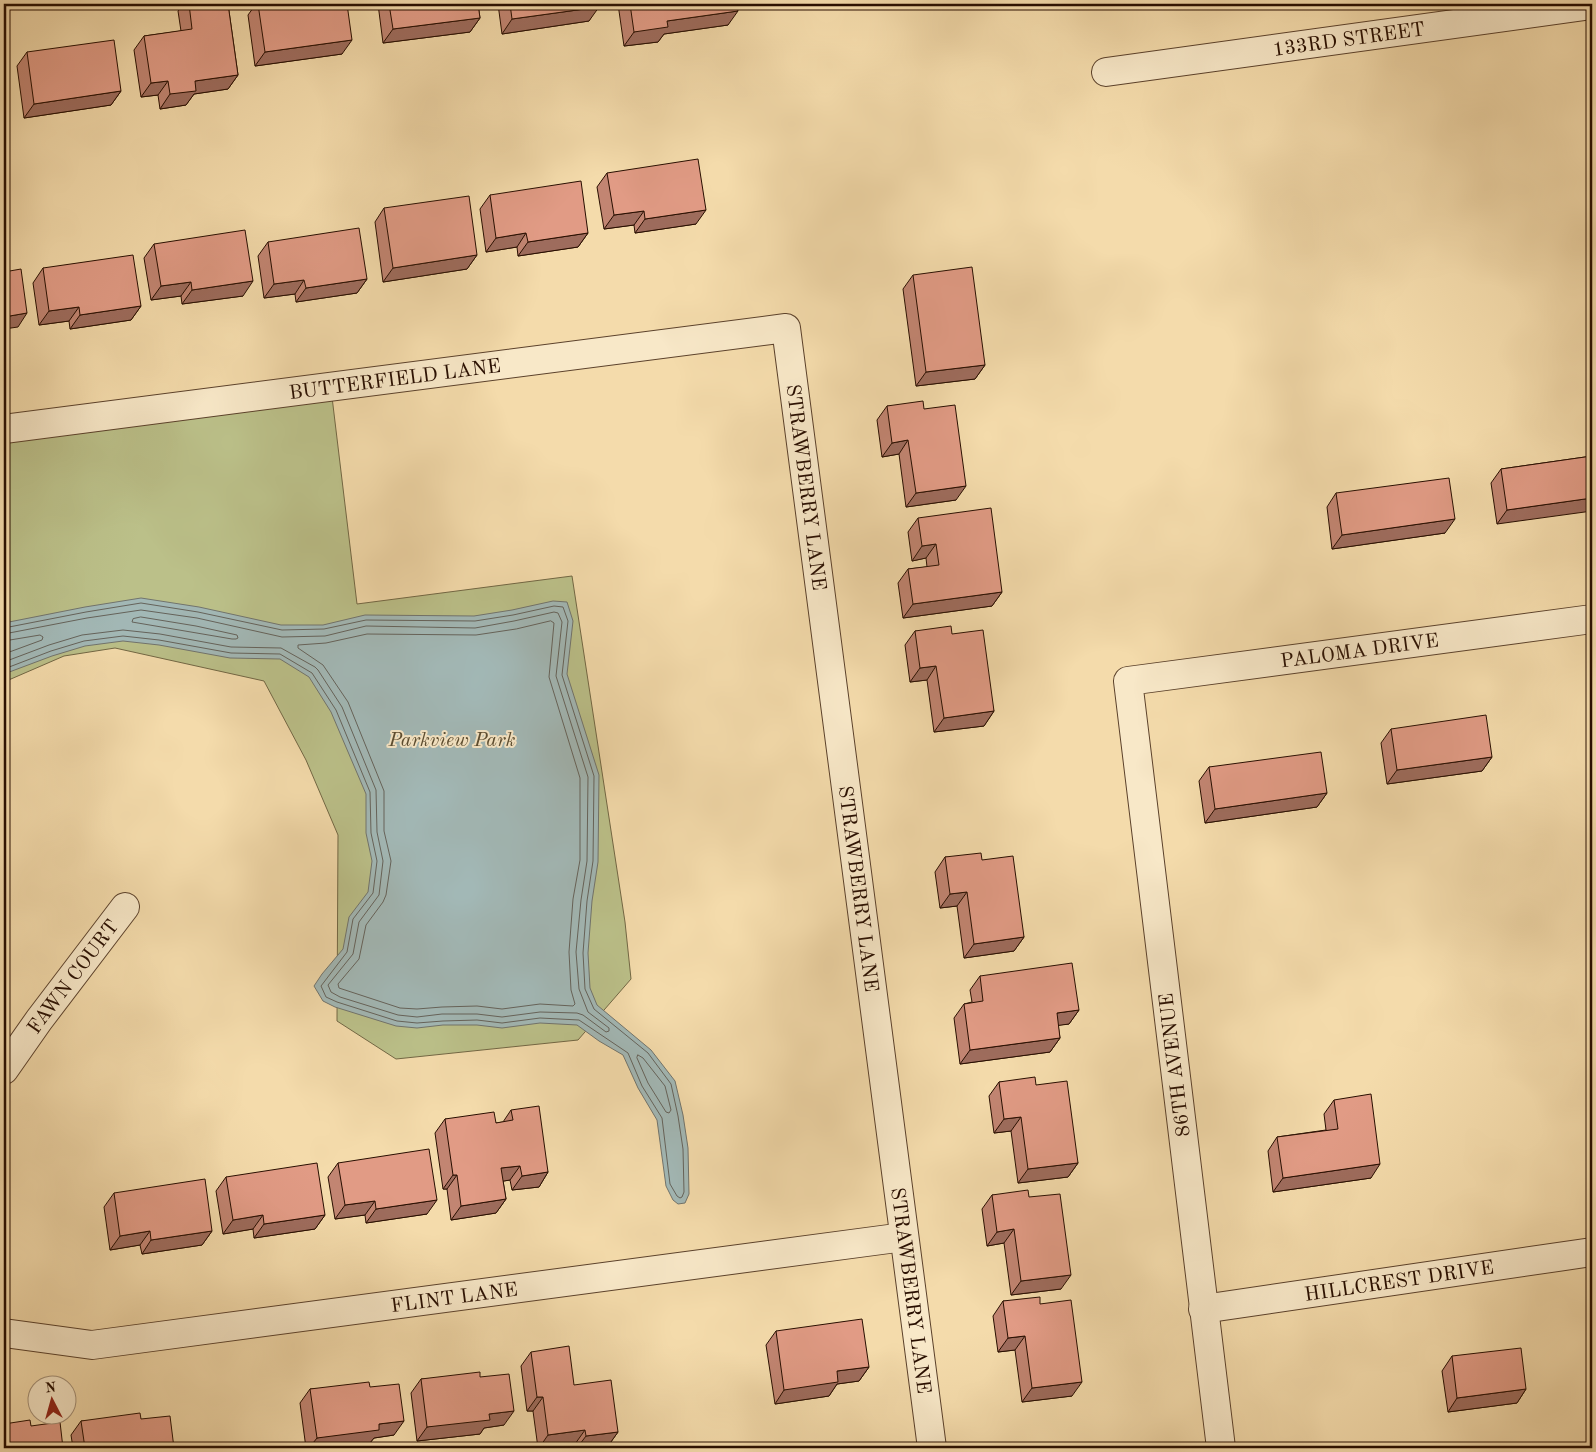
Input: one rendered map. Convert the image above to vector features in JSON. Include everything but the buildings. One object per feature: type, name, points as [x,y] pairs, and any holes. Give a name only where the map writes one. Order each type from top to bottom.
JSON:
[{"type":"street","name":"133RD STREET","points":[[1106,72],[1592,5]]},
{"type":"street","name":"BUTTERFIELD LANE","points":[[4,429],[786,328]]},
{"type":"street","name":"STRAWBERRY LANE","points":[[786,328],[932,1448]]},
{"type":"street","name":"PALOMA DRIVE","points":[[1128,681],[1592,620]]},
{"type":"street","name":"86TH AVENUE","points":[[1128,681],[1221,1448]]},
{"type":"street","name":"FAWN COURT","points":[[4,1070],[39,1020],[125,907]]},
{"type":"street","name":"FLINT LANE","points":[[4,1333],[92,1345],[904,1237]]},
{"type":"street","name":"HILLCREST DRIVE","points":[[1204,1308],[1592,1252]]},
{"type":"green space","name":"Parkview Park","points":[[332,397],[357,604],[572,576],[625,922],[631,979],[578,1040],[396,1059],[337,1021],[338,835],[306,760],[264,681],[115,648],[64,656],[4,682],[4,441]]},
{"type":"water","points":[[141,598],[199,607],[281,625],[323,625],[365,615],[474,616],[553,601],[567,602],[573,621],[567,674],[599,775],[598,862],[592,901],[588,953],[590,988],[597,1005],[651,1050],[675,1081],[688,1148],[689,1194],[685,1203],[678,1204],[673,1200],[666,1186],[657,1120],[638,1088],[623,1055],[577,1025],[540,1023],[502,1028],[477,1025],[443,1025],[417,1028],[396,1026],[335,1007],[323,1001],[314,986],[343,949],[349,917],[368,892],[372,861],[366,833],[366,794],[331,712],[309,677],[280,659],[230,658],[159,645],[123,641],[85,646],[4,674],[4,623]]}]
